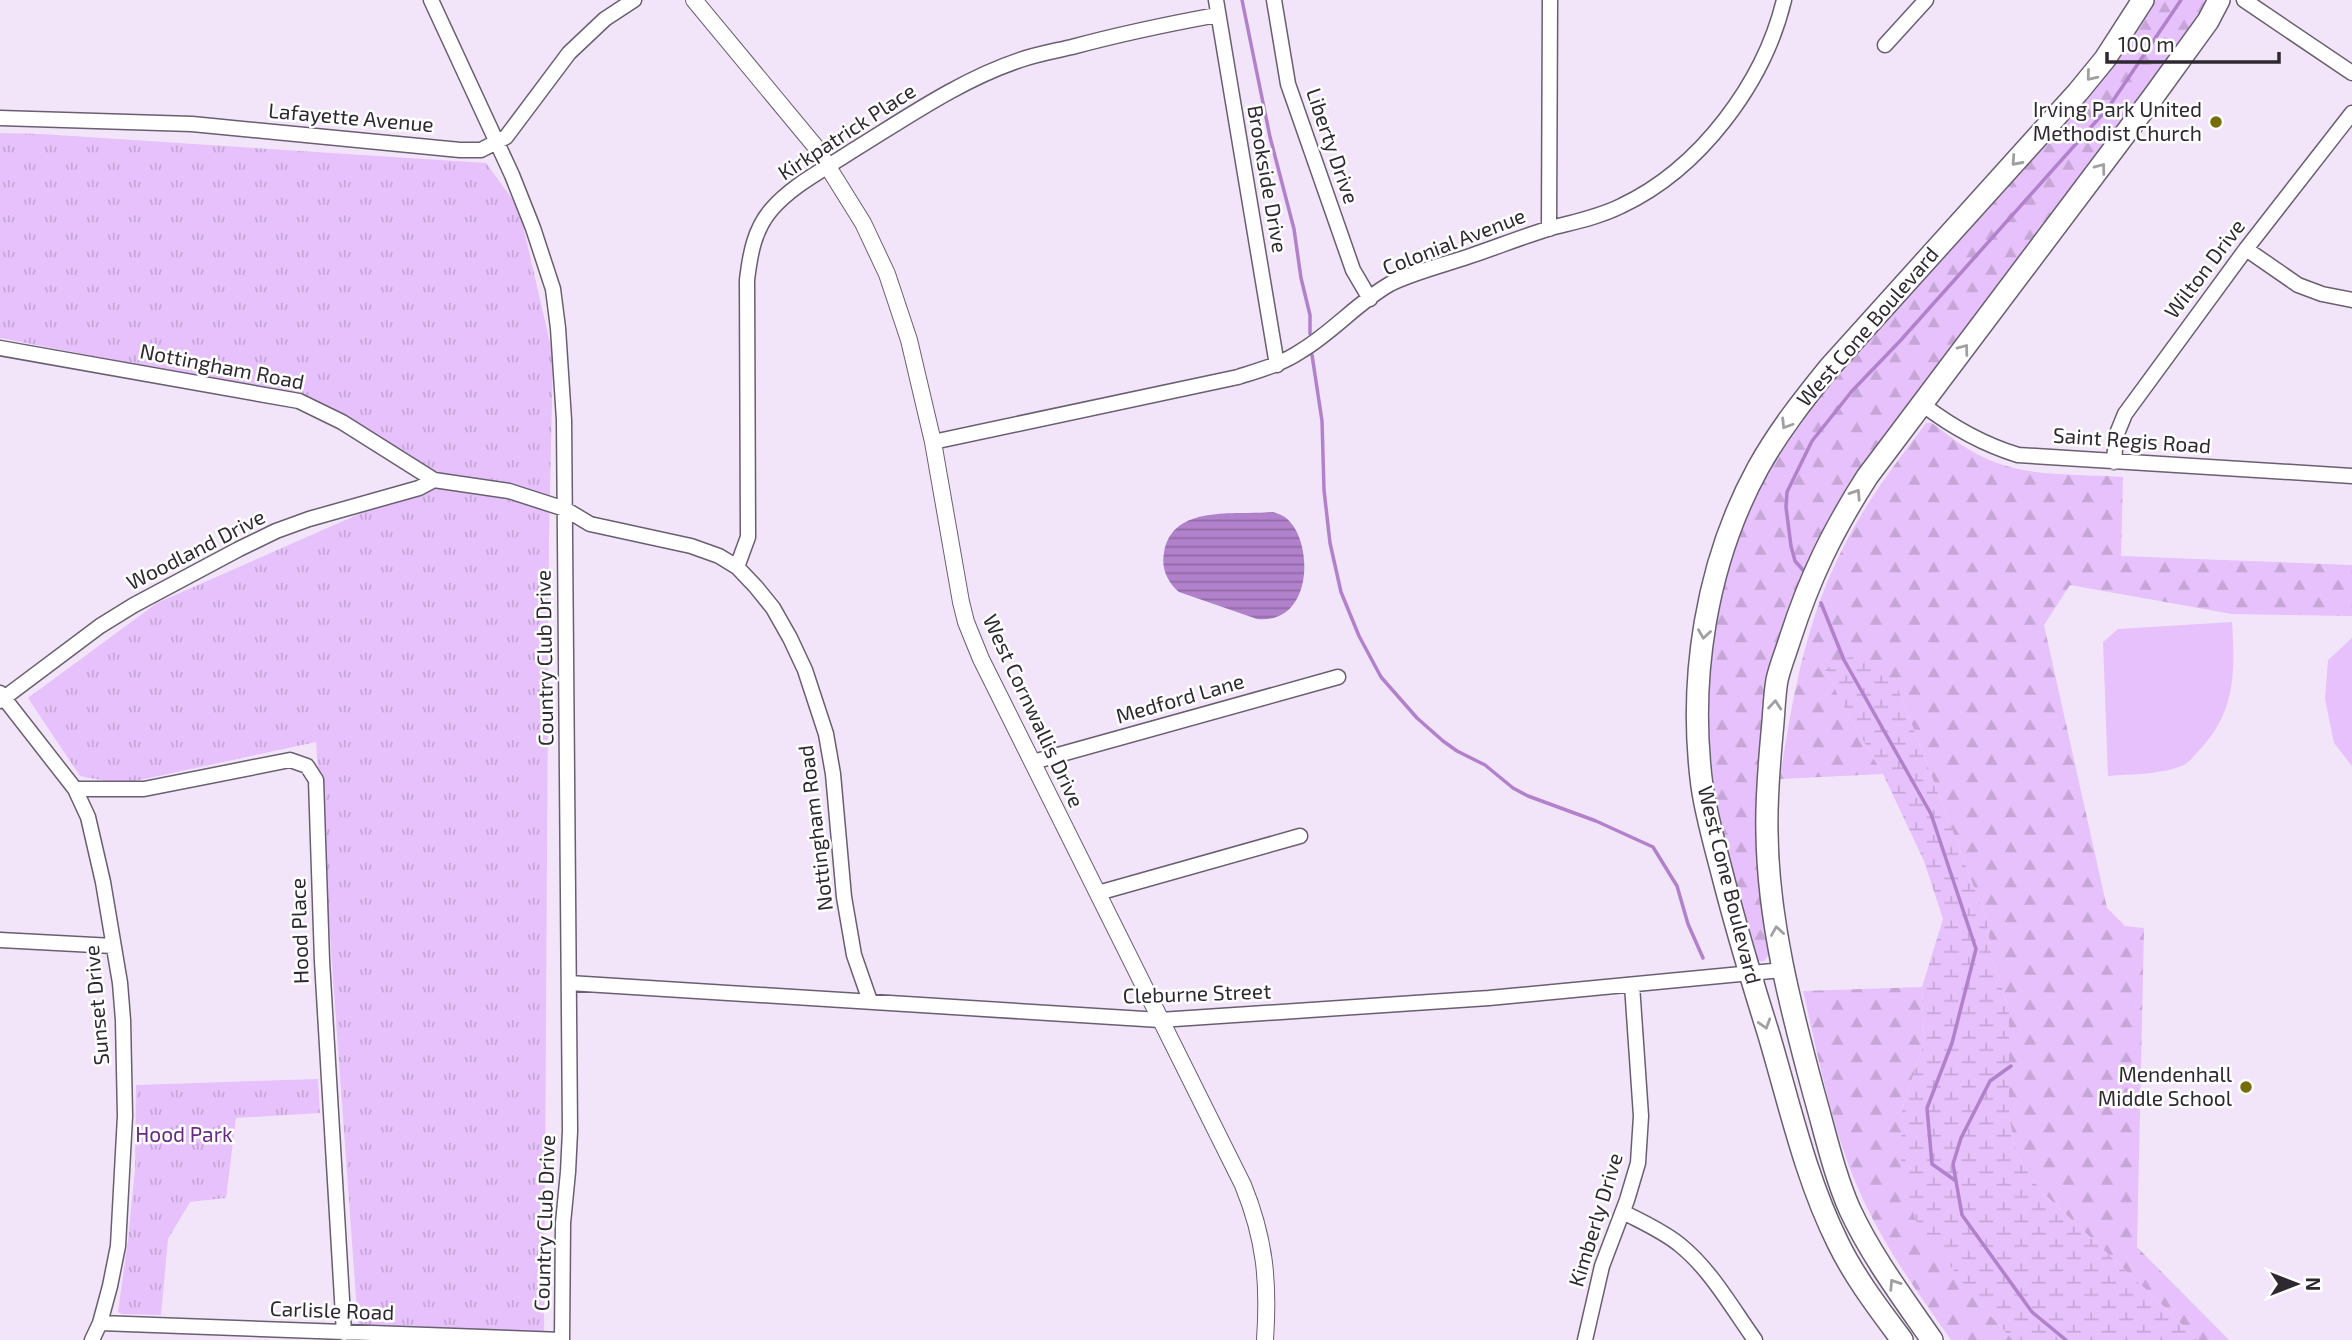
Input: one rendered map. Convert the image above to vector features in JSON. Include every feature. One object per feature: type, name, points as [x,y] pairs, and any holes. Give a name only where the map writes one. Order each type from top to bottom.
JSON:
[{"type":"main road","name":"West Cone Boulevard","points":[[1902,1340],[1863,1286],[1838,1243],[1814,1187],[1749,973],[1708,820],[1698,739],[1704,627],[1711,593],[1738,511],[1758,468],[1802,401],[2078,92],[2105,59],[2143,0]]},
{"type":"main road","name":"West Cone Boulevard","points":[[1932,1340],[1868,1244],[1849,1208],[1798,1035],[1783,970],[1770,884],[1767,835],[1768,781],[1778,678],[1797,615],[1819,559],[1840,518],[1867,477],[2154,97],[2220,0]]},
{"type":"street","name":"Country Club Drive","points":[[431,0],[533,228],[553,289],[562,379],[570,1131],[563,1223],[562,1340]]},
{"type":"street","points":[[496,143],[506,137],[569,53],[605,19],[634,0]]},
{"type":"street","name":"West Cornwallis Drive","points":[[694,0],[816,146],[863,223],[887,274],[909,340],[933,442],[966,622],[981,659],[1243,1185],[1253,1210],[1266,1262],[1268,1295],[1265,1340]]},
{"type":"street","name":"Brookside Drive","points":[[1216,0],[1277,365]]},
{"type":"street","name":"Liberty Drive","points":[[1274,0],[1288,84],[1353,271],[1370,299]]},
{"type":"street","points":[[1549,229],[1550,0]]},
{"type":"street","name":"Colonial Avenue","points":[[933,442],[1238,377],[1277,365],[1302,351],[1391,284],[1622,206],[1662,181],[1705,143],[1736,107],[1779,22],[1784,0]]},
{"type":"street","points":[[1885,45],[1926,0]]},
{"type":"street","points":[[2244,0],[2352,73]]},
{"type":"street","name":"Kirkpatrick Place","points":[[737,567],[748,537],[747,280],[750,253],[759,228],[770,211],[788,194],[828,166],[924,106],[985,75],[1020,60],[1139,30],[1217,15]]},
{"type":"street","name":"Wilton Drive","points":[[2114,462],[2116,436],[2125,414],[2246,249],[2352,113]]},
{"type":"street","name":"Lafayette Avenue","points":[[0,118],[192,124],[460,150],[481,150],[496,143]]},
{"type":"street","points":[[2246,249],[2298,285],[2322,294],[2352,300]]},
{"type":"street","name":"Nottingham Road","points":[[0,348],[299,401],[342,422],[434,480],[509,491],[565,509],[590,524],[691,545],[719,555],[737,567],[773,608],[790,638],[805,670],[827,734],[844,897],[854,955],[870,1001]]},
{"type":"street","name":"Saint Regis Road","points":[[1922,404],[1966,434],[1990,446],[2018,455],[2352,476]]},
{"type":"street","name":"Woodland Drive","points":[[1,697],[100,626],[239,549],[298,523],[419,488],[434,480]]},
{"type":"street","name":"Medford Lane","points":[[1033,762],[1338,677]]},
{"type":"street","name":"Sunset Drive","points":[[1,697],[75,789],[88,817],[97,850],[113,946],[123,1020],[125,1116],[118,1246],[100,1323],[92,1340]]},
{"type":"street","name":"Hood Place","points":[[75,789],[144,789],[290,760],[307,766],[316,780],[322,961],[344,1333]]},
{"type":"street","points":[[1098,893],[1300,836]]},
{"type":"street","points":[[0,940],[113,946]]},
{"type":"street","name":"Cleburne Street","points":[[569,983],[1160,1020],[1392,1005],[1783,970]]},
{"type":"street","name":"Kimberly Drive","points":[[1585,1340],[1602,1266],[1638,1163],[1642,1116],[1632,985]]},
{"type":"street","points":[[1623,1212],[1680,1244],[1705,1270],[1755,1340]]},
{"type":"street","name":"Carlisle Road","points":[[100,1323],[562,1340]]},
{"type":"green space","points":[[2154,0],[2206,0],[2177,47],[1869,458],[1779,657],[1770,953],[1764,961],[1757,961],[1722,832],[1710,743],[1712,655],[1729,568],[1744,525],[1776,458],[1826,386],[2087,96],[2130,43]]},
{"type":"green space","points":[[0,133],[486,163],[519,208],[553,356],[549,537],[544,1340],[359,1340],[316,742],[121,784],[80,776],[28,698],[157,603],[425,485],[396,447],[305,397],[0,338]]},
{"type":"green space","points":[[1926,423],[1932,423],[1974,453],[2017,469],[2123,477],[2121,556],[2352,565],[2352,616],[2232,614],[2070,585],[2044,625],[2107,908],[2125,926],[2144,928],[2137,1247],[2229,1340],[2197,1340],[2041,1191],[2017,1155],[2009,1118],[2009,1010],[1991,953],[1987,921],[1899,691],[1852,656],[1825,669],[1883,774],[1780,779],[1802,660],[1830,575],[1871,499]]},
{"type":"green space","points":[[2232,622],[2231,688],[2222,718],[2203,746],[2187,763],[2166,771],[2108,776],[2103,642],[2118,629]]},
{"type":"green space","points":[[2352,638],[2352,766],[2334,743],[2325,699],[2328,660]]},
{"type":"green space","points":[[1851,656],[1867,661],[1899,691],[1987,921],[1991,953],[2009,1010],[2009,1118],[2017,1155],[2041,1191],[2197,1340],[2013,1340],[1975,1299],[1915,1219],[1901,1165],[1902,1109],[1924,1043],[1922,987],[1943,919],[1924,861],[1883,774],[1825,669]]},
{"type":"green space","points":[[1922,987],[1924,1043],[1902,1109],[1975,1299],[2013,1340],[1951,1340],[1891,1252],[1870,1215],[1842,1145],[1803,991]]},
{"type":"green space","name":"Hood Park","points":[[318,1079],[320,1113],[236,1118],[226,1198],[190,1202],[168,1239],[161,1315],[118,1312],[135,1169],[136,1085]]},
{"type":"shaded area","points":[[1273,512],[1283,516],[1293,526],[1304,558],[1304,577],[1299,594],[1290,608],[1276,617],[1257,619],[1179,592],[1171,584],[1163,559],[1170,537],[1179,526],[1208,515]]},
{"type":"waterway","points":[[1242,0],[1270,137],[1294,229],[1310,315],[1310,334]]},
{"type":"waterway","points":[[1803,570],[1795,561],[1791,546],[1786,507],[1787,492],[1812,441],[1852,391],[2108,108],[2181,0]]},
{"type":"waterway","points":[[1312,355],[1322,421],[1324,490],[1330,543],[1341,592],[1359,636],[1381,677],[1417,718],[1443,741],[1485,765],[1513,788],[1653,847],[1677,886],[1688,924],[1703,958]]},
{"type":"waterway","points":[[1821,603],[1844,660],[1931,814],[1976,949],[1952,1043],[1927,1108],[1932,1164],[1956,1181]]},
{"type":"waterway","points":[[2011,1066],[1990,1081],[1961,1138],[1953,1164],[1962,1215],[2032,1312],[2066,1340]]},
{"type":"place","name":"Irving Park United Methodist Church","points":[[2216,122]]},
{"type":"place","name":"Mendenhall Middle School","points":[[2246,1087]]}]
